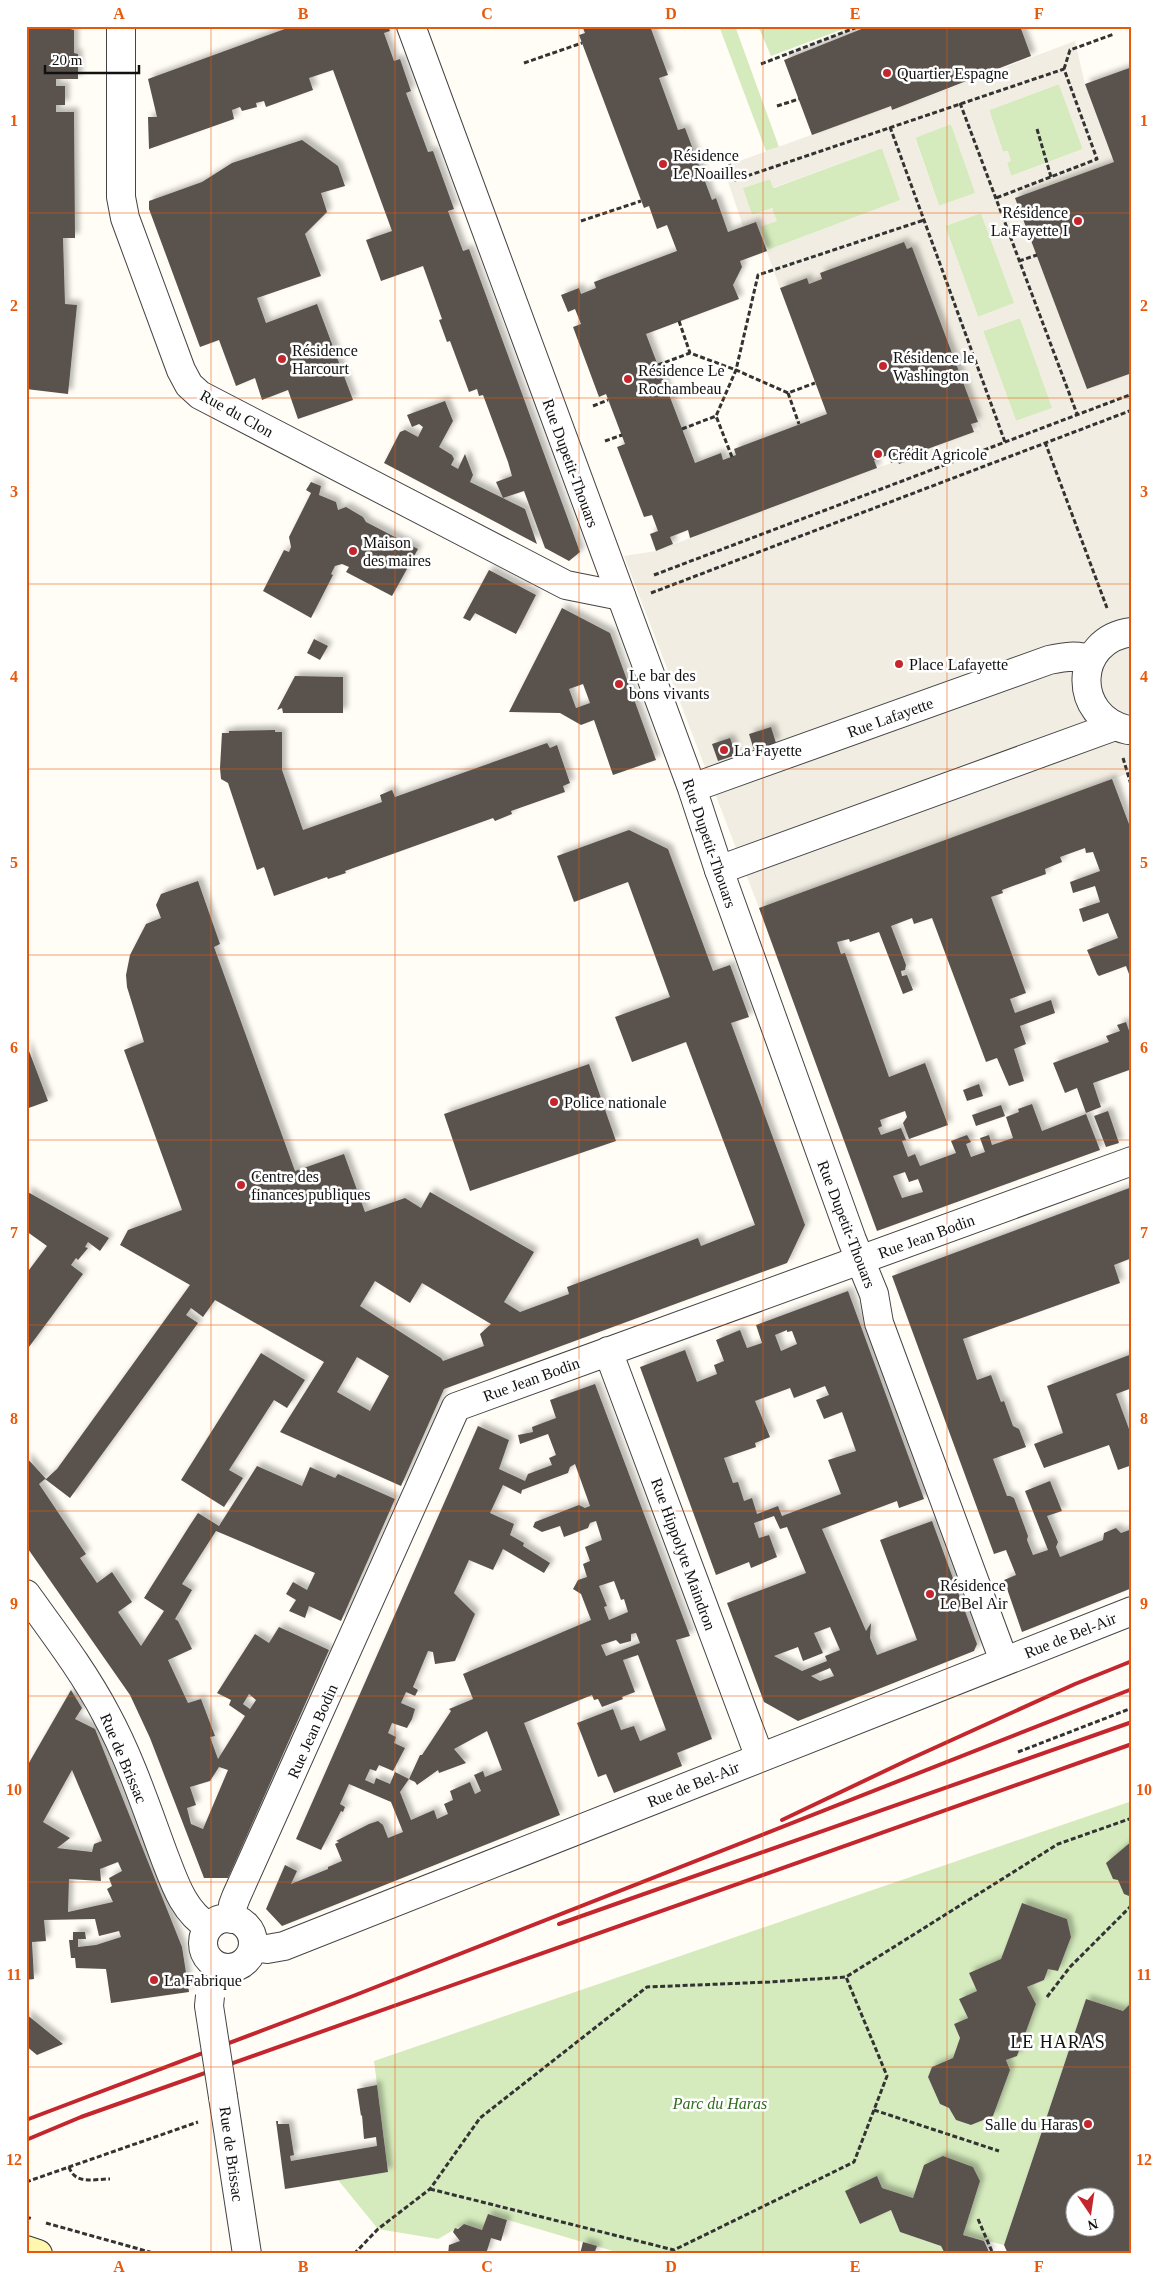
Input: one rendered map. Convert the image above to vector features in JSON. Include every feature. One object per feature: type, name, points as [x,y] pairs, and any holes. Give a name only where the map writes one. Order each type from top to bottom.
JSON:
[{"type":"main road","points":[[26,2250],[38,2254]]},
{"type":"street","name":"Rue du Clon","points":[[121,26],[121,196],[126,218],[181,370],[189,385],[200,395],[566,586],[622,600]]},
{"type":"street","name":"Rue Dupetit-Thouars","points":[[411,26],[692,788],[719,870],[860,1261],[874,1294],[879,1323],[1004,1661]]},
{"type":"street","points":[[1123,728],[1098,714],[1088,696],[1086,680],[1090,660],[1099,647],[1124,633]]},
{"type":"street","name":"Rue Lafayette","points":[[692,788],[1049,660],[1084,657],[1090,660]]},
{"type":"street","points":[[719,870],[1123,728]]},
{"type":"street","name":"Rue Jean Bodin","points":[[220,1923],[236,1897],[456,1407],[1132,1161]]},
{"type":"street","name":"Rue Hippolyte Maindron","points":[[608,1351],[760,1758]]},
{"type":"street","name":"Rue de Brissac","points":[[26,1594],[89,1684],[106,1712],[126,1756],[176,1885],[190,1912],[197,1920],[220,1923]]},
{"type":"street","name":"Rue de Bel-Air","points":[[252,1947],[276,1948],[284,1946],[1132,1611]]},
{"type":"street","points":[[242,1922],[252,1937],[252,1947],[247,1959],[241,1965],[233,1968],[219,1967],[208,1960],[203,1948],[204,1935],[220,1923],[242,1922]]},
{"type":"street","name":"Rue de Brissac","points":[[219,1967],[210,1996],[209,2006],[247,2254]]},
{"type":"path","points":[[762,64],[860,26]]},
{"type":"path","points":[[996,198],[1097,159],[1064,69],[1070,50],[1114,34]]},
{"type":"path","points":[[524,63],[582,43]]},
{"type":"path","points":[[727,157],[735,180],[1064,69]]},
{"type":"path","points":[[777,106],[799,99]]},
{"type":"path","points":[[960,103],[1077,414]]},
{"type":"path","points":[[890,127],[1005,442]]},
{"type":"path","points":[[1037,129],[1051,177]]},
{"type":"path","points":[[581,221],[642,201]]},
{"type":"path","points":[[732,457],[716,416],[736,370],[758,275],[924,220]]},
{"type":"path","points":[[1019,261],[1036,255]]},
{"type":"path","points":[[679,321],[690,353]]},
{"type":"path","points":[[658,365],[690,353],[736,370],[788,393],[815,383]]},
{"type":"path","points":[[788,393],[799,424]]},
{"type":"path","points":[[654,575],[1132,394]]},
{"type":"path","points":[[593,406],[608,400]]},
{"type":"path","points":[[622,600],[1132,410]]},
{"type":"path","points":[[682,428],[716,416]]},
{"type":"path","points":[[605,441],[622,435]]},
{"type":"path","points":[[1045,442],[1124,633]]},
{"type":"path","points":[[1018,1752],[1132,1708]]},
{"type":"path","points":[[354,2254],[378,2229],[430,2189],[480,2118],[647,1987],[846,1977],[1058,1844],[1132,1818]]},
{"type":"path","points":[[1047,1997],[1070,1967],[1132,1905]]},
{"type":"path","points":[[430,2189],[674,2250],[854,2162],[887,2076],[846,1977]]},
{"type":"path","points":[[874,2110],[999,2150]]},
{"type":"path","points":[[26,2182],[201,2121]]},
{"type":"path","points":[[69,2167],[72,2176],[78,2179],[110,2179]]},
{"type":"path","points":[[26,2217],[36,2220]]},
{"type":"path","points":[[978,2219],[993,2254]]},
{"type":"path","points":[[45,2222],[157,2254]]},
{"type":"green space","points":[[719,26],[735,26],[779,147],[766,151]]},
{"type":"green space","points":[[758,26],[851,26],[771,56]]},
{"type":"green space","points":[[1059,84],[1083,149],[1011,176],[1007,163],[1007,151],[1003,152],[989,110]]},
{"type":"green space","points":[[951,124],[976,193],[939,206],[915,137]]},
{"type":"green space","points":[[882,148],[901,200],[768,250],[760,227],[773,208],[752,215],[742,188],[770,179],[774,188]]},
{"type":"green space","points":[[981,213],[1015,303],[978,317],[945,226]]},
{"type":"green space","points":[[1020,318],[1053,408],[1016,421],[983,331]]},
{"type":"green space","name":"Parc du Haras","points":[[1132,1801],[1132,2002],[1123,2011],[1086,1999],[1004,2245],[963,2235],[980,2181],[973,2167],[924,2165],[913,2198],[882,2188],[877,2176],[846,2191],[860,2224],[891,2210],[900,2232],[941,2246],[945,2254],[623,2254],[488,2214],[482,2230],[464,2224],[438,2239],[378,2229],[338,2180],[388,2172],[374,2061]],"holes":[[[1022,1903],[1067,1919],[1071,1937],[1048,1969],[1044,1980],[1027,1987],[1036,2004],[1017,2055],[1006,2060],[1010,2070],[993,2116],[971,2125],[956,2120],[949,2108],[940,2104],[928,2077],[932,2067],[953,2058],[960,2038],[954,2024],[968,2018],[959,1999],[977,1991],[969,1973],[1001,1959]]]},
{"type":"shaded area","name":"Place Lafayette","points":[[1075,41],[1085,84],[1114,162],[1016,199],[1087,389],[1132,373],[1132,772],[759,908],[624,556],[656,551],[897,460],[899,464],[913,459],[911,455],[980,429],[912,247],[907,249],[904,242],[820,273],[822,279],[809,284],[807,278],[780,288],[756,222],[743,226],[723,167],[891,106],[892,110]],"holes":[[[1059,84],[1083,149],[1011,176],[1007,163],[1011,161],[1008,151],[1003,152],[989,110]],[[951,124],[975,193],[939,206],[915,138]],[[882,148],[900,200],[768,250],[760,227],[777,221],[772,208],[752,215],[743,188],[770,179],[773,188]],[[981,213],[1014,303],[978,317],[945,226]],[[1020,318],[1052,408],[1016,421],[983,331]]]},
{"type":"building","points":[[48,26],[70,26],[70,29],[74,30],[74,53],[78,54],[78,79],[56,79],[56,86],[65,86],[65,105],[56,105],[56,112],[74,112],[75,238],[63,238],[65,304],[77,305],[68,394],[26,389],[26,29],[48,29]]},
{"type":"building","points":[[293,26],[388,26],[390,31],[384,33],[394,61],[400,59],[411,91],[406,93],[428,152],[433,151],[454,209],[448,211],[463,251],[469,249],[580,552],[569,561],[545,548],[524,491],[503,498],[496,482],[512,476],[508,462],[483,395],[479,396],[477,389],[469,392],[450,341],[447,342],[439,320],[442,319],[423,266],[381,281],[366,240],[392,231],[333,70],[309,78],[313,90],[266,107],[264,101],[256,103],[257,107],[242,111],[240,107],[232,110],[234,119],[149,149],[148,117],[157,117],[148,79]]},
{"type":"building","points":[[582,26],[650,26],[668,75],[659,78],[678,130],[685,128],[712,200],[716,198],[728,232],[756,222],[767,251],[740,261],[742,267],[733,285],[739,299],[646,334],[695,463],[721,453],[723,460],[736,455],[734,449],[827,414],[780,288],[807,278],[809,284],[822,279],[820,273],[904,242],[907,249],[912,247],[978,422],[971,424],[974,432],[911,455],[913,459],[899,464],[897,460],[891,463],[888,455],[874,460],[877,468],[690,538],[688,530],[670,537],[673,544],[656,551],[650,534],[658,531],[652,515],[644,517],[617,447],[625,444],[606,394],[599,397],[573,327],[581,324],[575,309],[568,312],[561,295],[579,288],[581,294],[596,288],[594,282],[677,251],[667,225],[657,229],[649,206],[644,208],[579,35],[585,33]]},
{"type":"building","name":"Quartier Espagne","points":[[869,26],[1020,26],[1031,56],[892,110],[891,106],[812,135],[784,60]]},
{"type":"building","name":"Résidence La Fayette I","points":[[1132,67],[1132,373],[1087,389],[1015,198],[1114,162],[1085,84]]},
{"type":"building","points":[[302,140],[338,166],[345,186],[321,193],[327,212],[305,234],[321,276],[257,298],[266,323],[317,304],[353,400],[298,419],[288,390],[262,400],[255,378],[236,386],[219,340],[200,347],[149,209],[149,201],[202,182],[232,163]]},
{"type":"building","points":[[445,401],[453,421],[439,447],[452,455],[454,459],[451,465],[458,469],[465,454],[473,475],[470,482],[525,509],[537,544],[384,463],[400,432],[405,430],[418,437],[423,427],[419,424],[412,427],[407,415]]},
{"type":"building","name":"Maison des maires","points":[[311,482],[321,486],[319,495],[336,502],[338,510],[346,507],[363,517],[366,522],[418,549],[392,596],[346,572],[349,567],[342,564],[335,566],[331,574],[333,575],[311,618],[263,591],[284,550],[289,552],[291,547],[289,537],[311,493],[306,490]]},
{"type":"building","points":[[489,570],[536,595],[516,634],[475,613],[470,621],[463,618]]},
{"type":"building","points":[[562,608],[610,633],[656,760],[613,775],[594,720],[581,725],[560,713],[509,712]],"holes":[[[583,684],[590,703],[576,708],[569,689]]]},
{"type":"building","points":[[314,639],[328,646],[320,660],[307,653]]},
{"type":"building","points":[[295,676],[343,677],[343,713],[283,713],[282,708],[277,710]]},
{"type":"building","points":[[771,727],[776,743],[754,750],[749,734]]},
{"type":"building","points":[[275,730],[275,732],[282,732],[282,770],[303,830],[382,802],[380,795],[392,790],[395,797],[547,743],[550,748],[557,745],[570,783],[563,786],[565,792],[511,811],[512,814],[495,821],[493,818],[345,871],[346,873],[328,879],[327,877],[274,896],[264,867],[257,870],[228,783],[221,779],[220,768],[222,733],[229,733],[229,731]]},
{"type":"building","name":"La Fayette","points":[[730,738],[736,755],[718,761],[712,744]]},
{"type":"building","points":[[1112,779],[1132,832],[1132,982],[1126,966],[1099,976],[1087,950],[1118,938],[1108,913],[1083,922],[1079,909],[1100,902],[1095,886],[1073,893],[1070,882],[1100,871],[1093,852],[1086,853],[1085,848],[1060,857],[1062,862],[1045,869],[1046,874],[1002,890],[1003,893],[991,897],[1026,993],[1010,999],[1015,1013],[1051,1000],[1055,1013],[1020,1026],[1026,1044],[1014,1049],[1024,1081],[1009,1086],[997,1058],[986,1062],[932,918],[914,924],[912,918],[891,926],[906,965],[905,970],[901,971],[902,976],[907,975],[913,990],[903,994],[879,932],[850,942],[849,939],[837,942],[841,954],[845,953],[889,1077],[925,1063],[948,1125],[909,1139],[903,1123],[907,1117],[905,1111],[880,1120],[882,1126],[878,1128],[881,1135],[901,1128],[906,1140],[902,1141],[908,1157],[915,1154],[920,1166],[956,1153],[951,1141],[967,1135],[971,1142],[966,1144],[971,1157],[985,1152],[980,1138],[989,1135],[992,1145],[1013,1138],[1006,1117],[1019,1112],[1018,1109],[1032,1104],[1042,1131],[1086,1114],[1100,1150],[877,1231],[759,908]],"holes":[[[905,1172],[909,1182],[918,1179],[923,1192],[902,1198],[893,1176]]]},
{"type":"building","points":[[629,830],[668,849],[713,971],[730,965],[749,1017],[731,1023],[805,1225],[787,1263],[444,1389],[401,1486],[280,1432],[324,1362],[215,1300],[203,1317],[191,1308],[186,1315],[198,1323],[70,1498],[45,1479],[39,1484],[86,1554],[80,1558],[97,1583],[112,1572],[132,1602],[118,1612],[141,1646],[164,1611],[144,1598],[190,1525],[198,1513],[219,1526],[257,1466],[302,1486],[310,1467],[335,1478],[338,1474],[395,1499],[341,1621],[309,1606],[305,1618],[289,1611],[296,1600],[286,1594],[293,1582],[307,1590],[315,1573],[216,1531],[182,1584],[192,1590],[175,1619],[178,1621],[192,1649],[168,1660],[188,1703],[201,1699],[215,1736],[210,1737],[218,1759],[245,1716],[229,1705],[231,1700],[217,1693],[255,1634],[269,1643],[279,1627],[329,1650],[228,1878],[204,1878],[150,1738],[130,1695],[26,1546],[26,1457],[46,1479],[57,1469],[190,1285],[120,1245],[128,1230],[182,1210],[124,1050],[144,1042],[127,987],[126,975],[130,955],[146,924],[161,918],[156,905],[161,894],[198,881],[220,944],[214,947],[295,1171],[344,1154],[365,1212],[405,1198],[421,1208],[430,1192],[534,1252],[504,1302],[520,1312],[569,1294],[567,1287],[698,1238],[701,1246],[755,1225],[686,1042],[632,1062],[615,1017],[670,997],[628,882],[574,902],[557,856]],"holes":[[[375,1281],[410,1303],[422,1283],[491,1324],[480,1334],[484,1346],[443,1361],[360,1306]],[[357,1357],[389,1376],[370,1411],[337,1392]],[[249,1694],[256,1700],[250,1709],[243,1704]],[[219,1767],[228,1770],[203,1829],[191,1824],[187,1808],[196,1805],[190,1787],[210,1781]]]},
{"type":"building","points":[[1126,1022],[1132,1039],[1132,1069],[1093,1083],[1101,1107],[1086,1113],[1077,1088],[1065,1093],[1053,1063],[1109,1042],[1106,1036],[1120,1031],[1117,1025]]},
{"type":"building","points":[[26,1043],[48,1101],[26,1109]]},
{"type":"building","points":[[589,1064],[616,1141],[470,1191],[444,1114]]},
{"type":"building","points":[[979,1084],[983,1096],[967,1101],[963,1090]]},
{"type":"building","points":[[1001,1105],[1005,1116],[976,1126],[972,1115]]},
{"type":"building","points":[[1108,1111],[1119,1143],[1106,1147],[1094,1116]]},
{"type":"building","points":[[1132,1187],[1132,1258],[1114,1265],[1120,1283],[963,1339],[977,1380],[991,1375],[1001,1402],[1004,1401],[1013,1426],[1019,1429],[1026,1447],[993,1459],[1007,1496],[1014,1498],[1033,1555],[1048,1550],[1025,1491],[1050,1481],[1062,1511],[1047,1516],[1058,1542],[1056,1547],[1060,1557],[1103,1540],[1104,1533],[1116,1528],[1121,1533],[1132,1529],[1132,1588],[1022,1632],[1004,1580],[1016,1575],[1006,1550],[994,1554],[892,1276]]},
{"type":"building","points":[[26,1191],[109,1238],[100,1251],[88,1242],[85,1247],[88,1248],[78,1260],[76,1258],[71,1265],[83,1274],[26,1351],[26,1274],[47,1246],[26,1231]]},
{"type":"building","points":[[848,1291],[924,1499],[899,1508],[897,1501],[822,1529],[866,1631],[871,1623],[870,1638],[877,1655],[917,1640],[880,1540],[932,1521],[977,1644],[974,1651],[798,1721],[764,1702],[727,1603],[806,1573],[787,1527],[780,1529],[774,1516],[754,1523],[759,1538],[769,1535],[777,1557],[751,1568],[749,1562],[716,1575],[640,1367],[685,1350],[697,1382],[717,1374],[714,1365],[724,1361],[716,1340],[740,1330],[747,1348],[762,1343],[756,1325]],"holes":[[[787,1330],[787,1332],[792,1331],[797,1344],[781,1351],[775,1335]],[[825,1386],[829,1395],[816,1400],[824,1419],[842,1412],[856,1451],[828,1460],[841,1494],[782,1516],[778,1506],[757,1514],[752,1498],[744,1501],[738,1482],[733,1483],[724,1458],[756,1447],[755,1443],[770,1437],[755,1401],[790,1388],[794,1398]],[[830,1627],[840,1650],[825,1656],[827,1661],[802,1671],[774,1656],[798,1647],[803,1661],[823,1653],[814,1633]],[[830,1668],[834,1676],[820,1681],[811,1676]]]},
{"type":"building","points":[[261,1353],[305,1380],[287,1408],[274,1400],[229,1470],[243,1478],[224,1507],[181,1480]]},
{"type":"building","points":[[1132,1354],[1132,1388],[1116,1394],[1129,1429],[1132,1428],[1132,1465],[1118,1470],[1109,1445],[1044,1468],[1034,1444],[1063,1433],[1047,1386]]},
{"type":"building","points":[[595,1384],[690,1636],[676,1640],[712,1739],[677,1753],[682,1766],[614,1793],[606,1774],[598,1777],[577,1723],[613,1709],[621,1730],[634,1726],[640,1741],[666,1730],[638,1655],[623,1660],[635,1692],[602,1707],[598,1699],[594,1700],[592,1695],[524,1723],[560,1815],[282,1926],[266,1909],[285,1865],[297,1871],[291,1884],[328,1869],[328,1867],[342,1861],[335,1844],[339,1842],[336,1841],[369,1824],[378,1821],[383,1825],[388,1838],[403,1832],[391,1802],[349,1784],[340,1804],[345,1807],[343,1812],[341,1811],[321,1850],[296,1839],[478,1426],[509,1440],[499,1469],[525,1481],[528,1474],[552,1465],[549,1458],[556,1455],[548,1434],[520,1444],[518,1435],[533,1432],[532,1427],[556,1418],[550,1400]],"holes":[[[575,1464],[590,1506],[585,1508],[579,1505],[535,1522],[533,1527],[542,1532],[560,1526],[564,1537],[588,1528],[590,1523],[596,1521],[602,1540],[585,1547],[590,1561],[583,1564],[587,1577],[578,1580],[573,1589],[581,1594],[591,1620],[463,1674],[473,1699],[449,1709],[451,1711],[422,1755],[420,1755],[409,1779],[395,1772],[390,1784],[376,1778],[374,1784],[365,1780],[370,1769],[376,1771],[379,1765],[393,1771],[405,1748],[394,1743],[396,1737],[388,1733],[392,1723],[407,1728],[412,1719],[415,1709],[401,1703],[406,1692],[415,1696],[418,1690],[413,1687],[428,1651],[433,1652],[435,1664],[455,1661],[475,1614],[454,1593],[469,1560],[493,1570],[503,1549],[544,1573],[550,1563],[523,1546],[524,1543],[510,1535],[514,1524],[490,1513],[503,1485],[521,1494],[522,1490],[568,1473],[570,1467]],[[614,1581],[621,1600],[624,1599],[628,1612],[609,1620],[604,1607],[607,1606],[599,1586]],[[636,1633],[640,1643],[606,1656],[601,1645],[616,1640],[620,1644],[631,1641],[631,1634]],[[487,1731],[502,1770],[485,1777],[483,1771],[474,1775],[481,1791],[475,1794],[470,1782],[450,1791],[453,1800],[444,1804],[448,1814],[437,1819],[434,1810],[411,1820],[400,1792],[409,1779],[417,1785],[438,1770],[439,1773],[466,1763],[454,1749]]]},
{"type":"building","points":[[71,1690],[82,1708],[75,1719],[95,1729],[182,1947],[189,1992],[111,2003],[106,1969],[76,1968],[75,1958],[71,1958],[69,1940],[73,1940],[73,1932],[85,1932],[86,1939],[78,1939],[78,1947],[96,1945],[121,1937],[119,1931],[99,1936],[95,1919],[44,1920],[46,1941],[32,1942],[34,1979],[26,1980],[26,1768]],"holes":[[[72,1770],[102,1841],[94,1844],[92,1852],[57,1848],[70,1838],[43,1822]],[[118,1862],[122,1871],[109,1878],[112,1886],[107,1889],[113,1902],[68,1912],[69,1879],[101,1881],[100,1869]]]},
{"type":"building","points":[[1132,1841],[1132,1894],[1129,1896],[1124,1894],[1118,1880],[1113,1879],[1106,1863]]},
{"type":"building","points":[[1022,1903],[1067,1919],[1071,1937],[1058,1971],[1048,1969],[1044,1980],[1027,1987],[1036,2004],[1017,2056],[1006,2060],[1010,2070],[993,2116],[971,2125],[956,2120],[949,2108],[940,2104],[928,2077],[932,2067],[953,2058],[960,2038],[954,2024],[968,2018],[959,1999],[977,1991],[969,1973],[1001,1959]]},
{"type":"building","name":"Salle du Haras","points":[[1086,1999],[1123,2011],[1132,2002],[1132,2254],[1008,2254],[1004,2245]]},
{"type":"building","points":[[26,2014],[63,2044],[37,2055],[26,2046]]},
{"type":"building","points":[[377,2085],[388,2172],[285,2189],[276,2121],[278,2121],[278,2124],[289,2124],[294,2155],[290,2156],[291,2161],[377,2146],[376,2137],[364,2139],[357,2089]]},
{"type":"building","points":[[943,2156],[973,2167],[980,2181],[963,2235],[984,2241],[990,2254],[945,2254],[941,2246],[900,2232],[891,2210],[860,2224],[845,2191],[877,2176],[882,2188],[913,2198],[924,2165]]},
{"type":"building","points":[[488,2214],[507,2220],[501,2241],[491,2238],[486,2254],[448,2254],[449,2245],[460,2241],[453,2232],[455,2228],[458,2229],[464,2224],[482,2230]]},
{"type":"building","points":[[583,2242],[597,2246],[594,2254],[580,2254]]},
{"type":"railway","points":[[782,1820],[1075,1684],[1132,1661]]},
{"type":"railway","points":[[26,2120],[353,1996],[1132,1689]]},
{"type":"railway","points":[[559,1924],[1132,1722]]},
{"type":"railway","points":[[26,2140],[81,2117],[1132,1744]]},
{"type":"place","name":"Quartier Espagne","points":[[887,73]]},
{"type":"place","name":"Résidence Le Noailles","points":[[663,164]]},
{"type":"place","name":"Résidence La Fayette I","points":[[1078,221]]},
{"type":"place","name":"Résidence Harcourt","points":[[282,359]]},
{"type":"place","name":"Résidence le Washington","points":[[883,366]]},
{"type":"place","name":"Résidence Le Rochambeau","points":[[628,379]]},
{"type":"place","name":"Crédit Agricole","points":[[878,454]]},
{"type":"place","name":"Maison des maires","points":[[353,551]]},
{"type":"place","name":"Place Lafayette","points":[[899,664]]},
{"type":"place","name":"Le bar des bons vivants","points":[[619,684]]},
{"type":"place","name":"La Fayette","points":[[724,750]]},
{"type":"place","name":"Police nationale","points":[[554,1102]]},
{"type":"place","name":"Centre des finances publiques","points":[[241,1185]]},
{"type":"place","name":"Résidence Le Bel Air","points":[[930,1594]]},
{"type":"place","name":"La Fabrique","points":[[154,1980]]},
{"type":"place","name":"Salle du Haras","points":[[1088,2124]]},
{"type":"district","name":"LE HARAS","points":[[1058,2042]]}]
